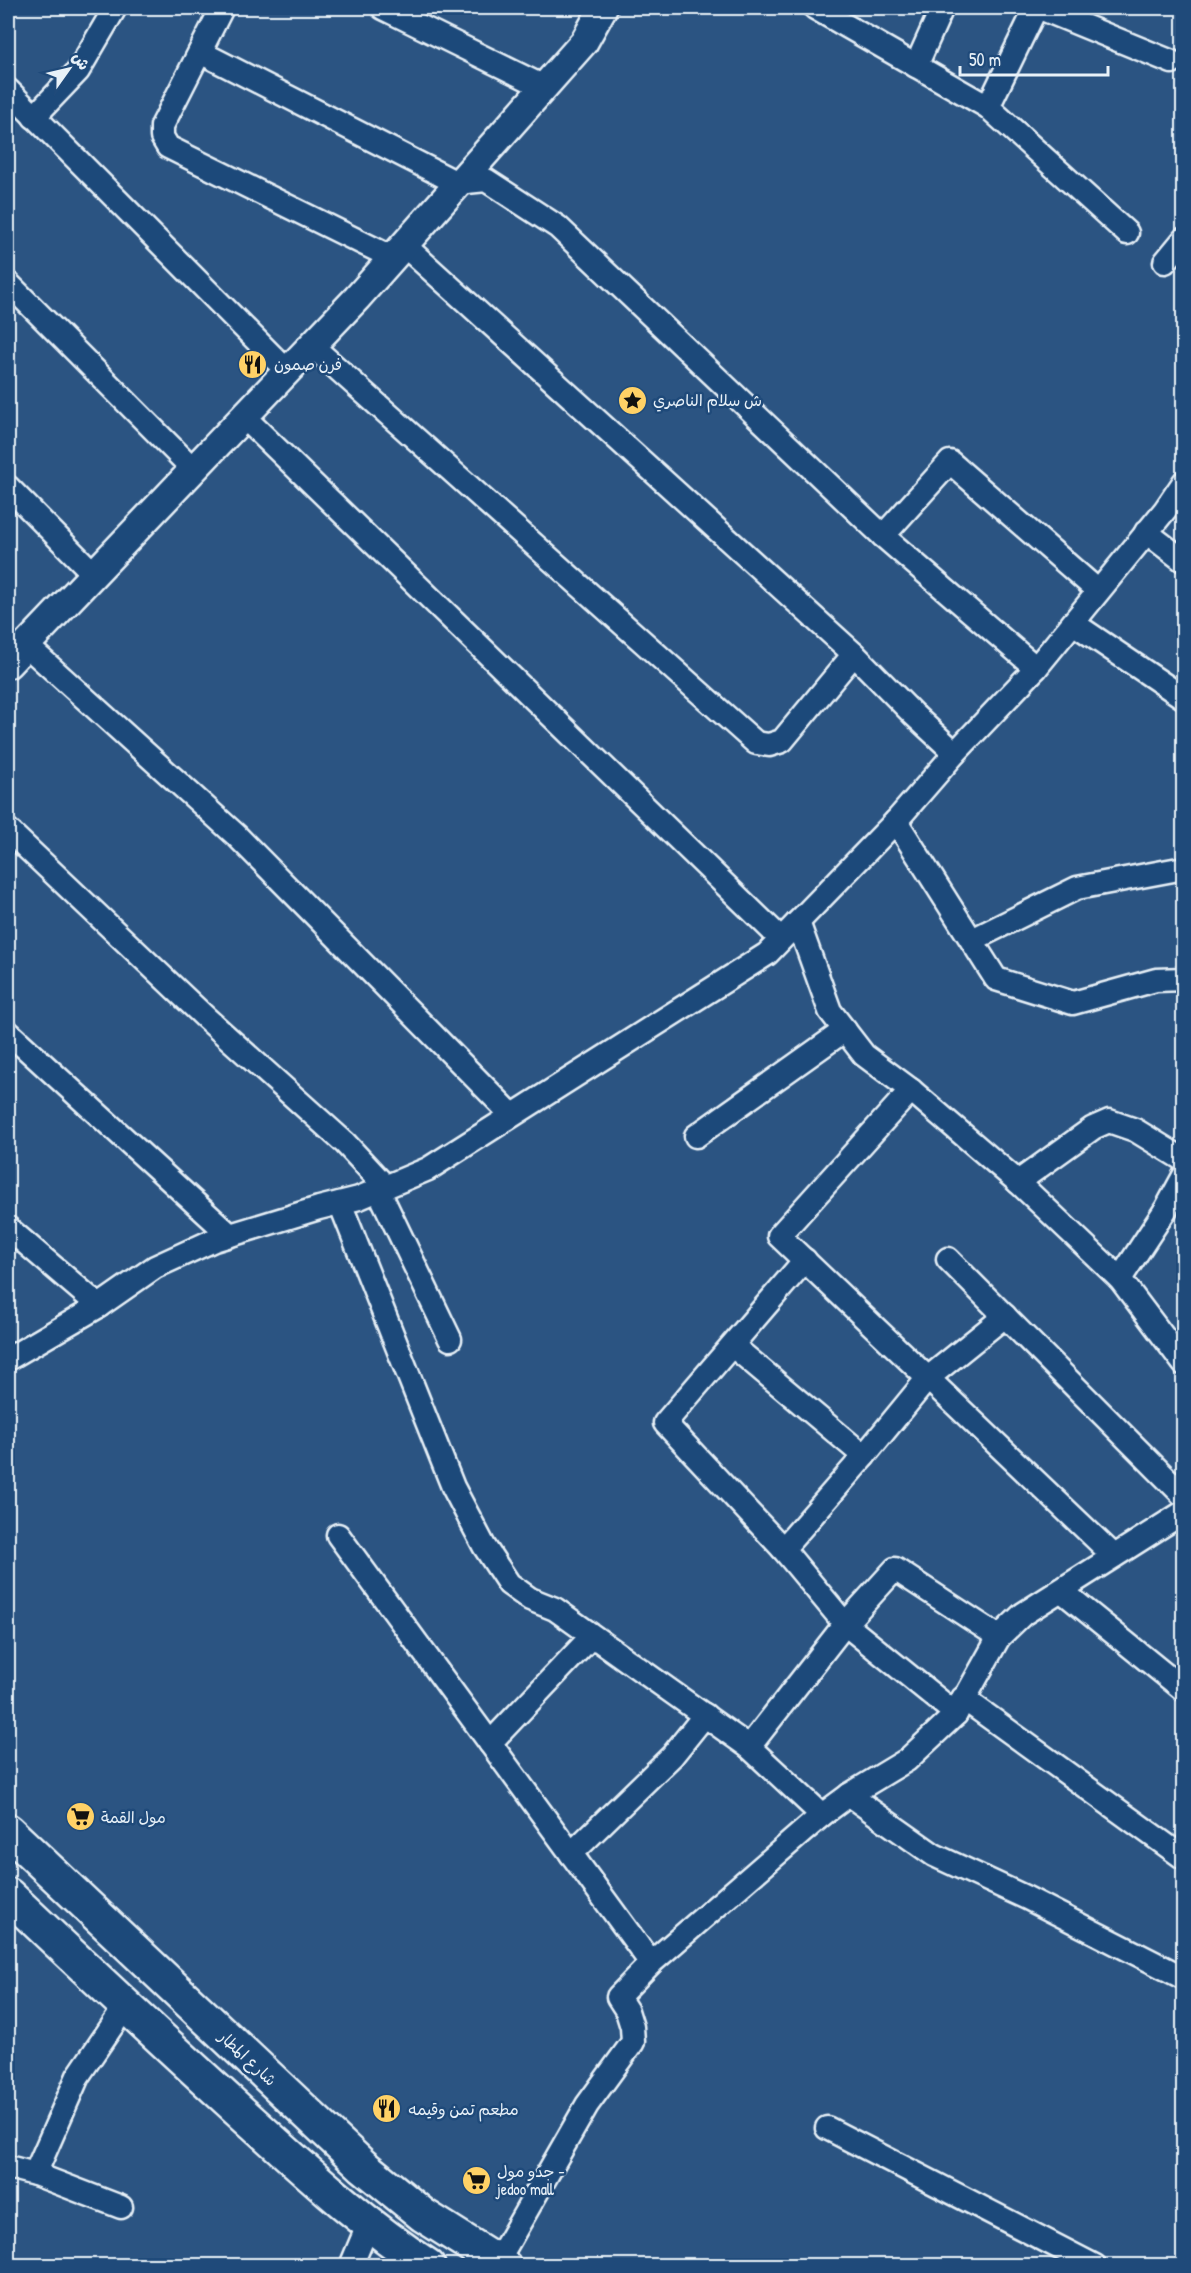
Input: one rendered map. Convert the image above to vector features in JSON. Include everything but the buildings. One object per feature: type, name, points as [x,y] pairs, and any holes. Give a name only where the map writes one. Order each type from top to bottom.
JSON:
[{"type":"main road","name":"شارع المطار","points":[[8,1831],[363,2166],[423,2215],[500,2264]]},
{"type":"main road","points":[[8,1895],[125,2007],[298,2164],[394,2244],[428,2265]]},
{"type":"main road","points":[[247,2118],[265,2109],[271,2102],[276,2085]]},
{"type":"main road","points":[[298,2164],[302,2148],[308,2140],[325,2131]]},
{"type":"street","points":[[34,117],[78,71],[115,8]]},
{"type":"street","points":[[222,8],[162,126],[162,137],[168,147],[398,251],[854,654],[955,753]]},
{"type":"street","points":[[383,8],[544,87]]},
{"type":"street","points":[[512,1115],[236,835],[17,654],[244,417],[398,251],[584,42],[603,8]]},
{"type":"street","points":[[916,66],[942,8]]},
{"type":"street","points":[[988,107],[1038,8],[1172,62]]},
{"type":"street","points":[[829,11],[916,66],[988,107],[1128,233]]},
{"type":"street","points":[[200,52],[457,183],[486,180],[558,226],[883,536],[1036,668]]},
{"type":"street","points":[[8,90],[287,371]]},
{"type":"street","points":[[1165,262],[1184,239]]},
{"type":"street","points":[[8,283],[193,470]]},
{"type":"street","points":[[312,345],[756,743],[769,745],[782,741],[854,654]]},
{"type":"street","points":[[244,417],[781,939]]},
{"type":"street","points":[[883,536],[950,462],[1098,591]]},
{"type":"street","points":[[8,1359],[99,1306],[154,1267],[214,1240],[359,1198],[428,1169],[767,954],[896,821],[955,753],[1036,668],[1184,482]]},
{"type":"street","points":[[8,487],[94,574]]},
{"type":"street","points":[[1146,532],[1184,561]]},
{"type":"street","points":[[1073,623],[1184,698]]},
{"type":"street","points":[[896,821],[996,979],[1073,1004],[1156,980],[1184,978]]},
{"type":"street","points":[[8,830],[205,1017],[345,1143],[381,1188],[450,1339]]},
{"type":"street","points":[[972,940],[1077,888],[1184,868]]},
{"type":"street","points":[[798,922],[830,1011],[864,1055],[911,1090],[1018,1182],[1120,1279],[1184,1364]]},
{"type":"street","points":[[696,1136],[845,1030]]},
{"type":"street","points":[[8,1032],[230,1235]]},
{"type":"street","points":[[911,1090],[779,1236],[1114,1556]]},
{"type":"street","points":[[1018,1182],[1092,1128],[1109,1121],[1135,1130],[1184,1160]]},
{"type":"street","points":[[1120,1279],[1166,1209],[1184,1176]]},
{"type":"street","points":[[340,1203],[453,1487],[484,1546],[509,1584],[530,1599],[555,1609],[749,1747],[822,1815]]},
{"type":"street","points":[[8,1228],[99,1306]]},
{"type":"street","points":[[948,1259],[1184,1496]]},
{"type":"street","points":[[805,1260],[665,1423],[783,1549],[845,1624],[960,1706],[1184,1858]]},
{"type":"street","points":[[783,1549],[928,1378],[1005,1316]]},
{"type":"street","points":[[733,1346],[864,1456]]},
{"type":"street","points":[[500,2264],[587,2105],[633,2042],[632,2027],[627,2011],[618,1997],[651,1963],[822,1815],[849,1795],[907,1760],[960,1706],[999,1637],[1023,1614],[1184,1512]]},
{"type":"street","points":[[338,1535],[651,1963]]},
{"type":"street","points":[[749,1747],[845,1624],[895,1569],[999,1637]]},
{"type":"street","points":[[1062,1591],[1184,1690]]},
{"type":"street","points":[[490,1743],[592,1636]]},
{"type":"street","points":[[571,1854],[672,1756],[705,1715]]},
{"type":"street","points":[[849,1795],[934,1855],[1027,1898],[1184,1978]]},
{"type":"street","points":[[35,2174],[78,2076],[125,2007]]},
{"type":"street","points":[[827,2128],[1095,2265]]},
{"type":"street","points":[[8,2167],[35,2174],[121,2207]]},
{"type":"street","points":[[351,2265],[369,2223]]},
{"type":"place","name":"فرن صمون","points":[[253,364]]},
{"type":"place","name":"ش سلام الناصري","points":[[632,400]]},
{"type":"place","name":"مول القمة","points":[[80,1817]]},
{"type":"place","name":"مطعم تمن وقيمه","points":[[387,2109]]},
{"type":"place","name":"جدو مول - jedoo mall","points":[[476,2180]]}]
